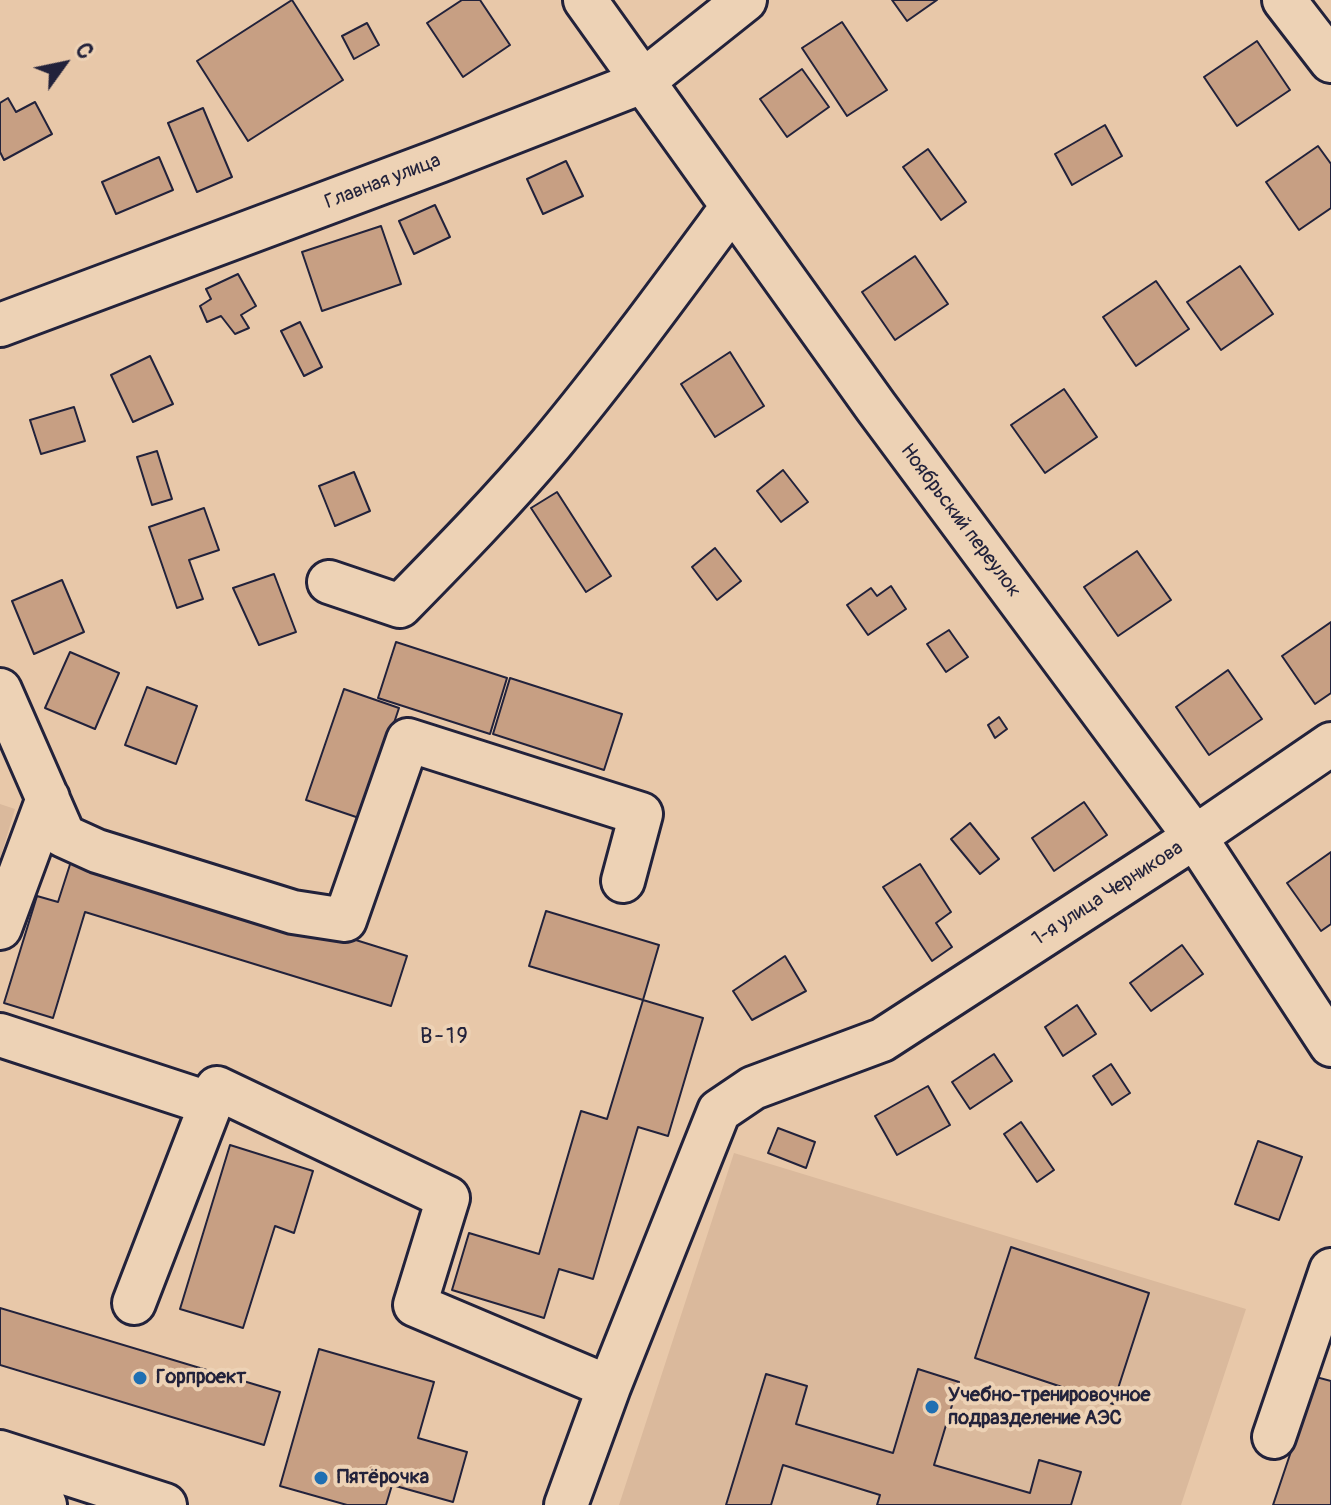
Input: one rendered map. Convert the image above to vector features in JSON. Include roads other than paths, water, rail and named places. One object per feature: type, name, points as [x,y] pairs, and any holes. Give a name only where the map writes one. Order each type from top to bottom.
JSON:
[{"type":"street","name":"Ноябрьский переулок","points":[[585,0],[876,407],[1195,837],[1331,1045]]},
{"type":"street","name":"Главная улица","points":[[0,325],[642,82],[745,0]]},
{"type":"street","points":[[1287,1],[1331,61]]},
{"type":"street","points":[[329,582],[400,606],[549,446],[628,349],[732,207]]},
{"type":"street","points":[[0,690],[64,836],[97,851],[293,912],[345,920],[408,740],[641,814],[623,881]]},
{"type":"street","name":"1-я улица Черникова","points":[[566,1505],[609,1387],[719,1111],[753,1088],[882,1040],[1195,837],[1331,744]]},
{"type":"street","points":[[0,928],[48,798]]},
{"type":"street","points":[[0,1035],[211,1104]]},
{"type":"street","points":[[134,1303],[217,1088],[448,1198],[415,1305],[609,1387]]},
{"type":"street","points":[[1274,1437],[1317,1356],[1331,1270]]},
{"type":"street","points":[[0,1452],[165,1505]]},
{"type":"street","points":[[0,1491],[45,1505]]},
{"type":"place","name":"Горпроект","points":[[140,1378]]},
{"type":"place","name":"Учебно-тренировочное подразделение АЭС","points":[[932,1407]]},
{"type":"place","name":"Пятёрочка","points":[[321,1478]]},
{"type":"district","name":"В-19","points":[[445,1037]]}]
